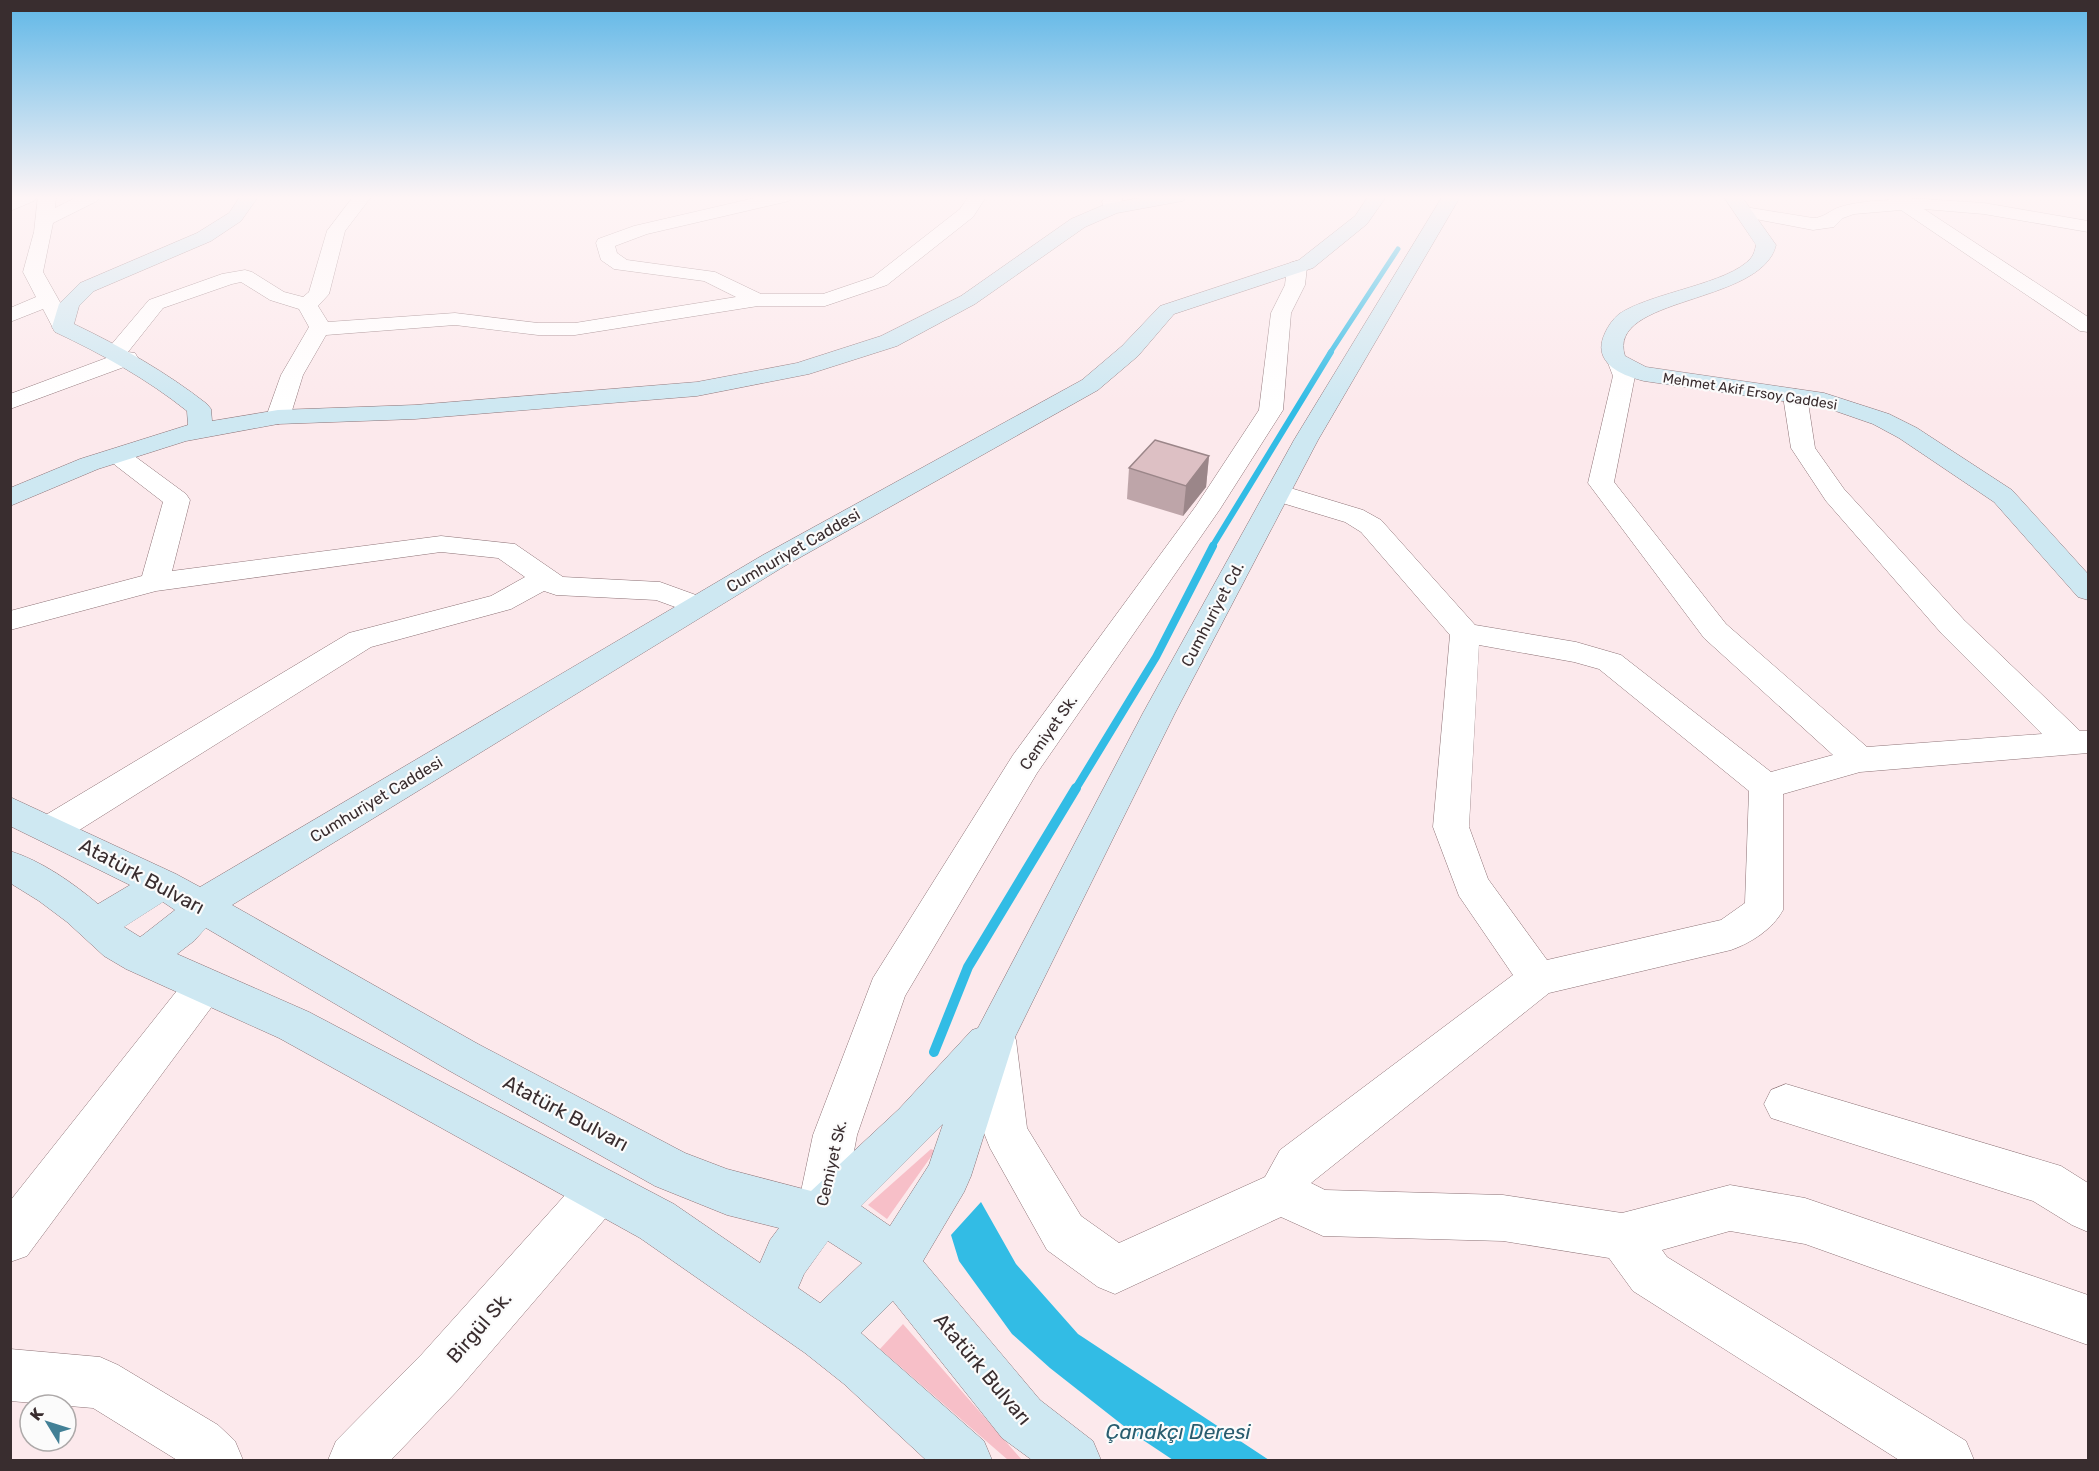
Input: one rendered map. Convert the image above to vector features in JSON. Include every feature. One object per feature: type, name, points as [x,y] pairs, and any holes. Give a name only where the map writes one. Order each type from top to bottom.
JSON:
[{"type":"street","points":[[10,510],[191,433],[199,409],[170,384],[121,355],[63,327],[33,272],[35,266]]},
{"type":"street","points":[[63,327],[69,304],[87,287],[137,266]]},
{"type":"street","points":[[308,305],[319,294],[327,266]]},
{"type":"street","points":[[626,266],[708,276],[758,300]]},
{"type":"street","points":[[279,417],[292,375],[315,333],[321,329],[455,320],[538,329],[575,329],[758,300],[825,300],[880,280],[899,266]]},
{"type":"street","points":[[10,498],[89,464],[191,433],[279,417],[415,412],[698,389],[801,369],[889,340],[968,300],[1017,266]]},
{"type":"street","name":"Cumhuriyet Caddesi","points":[[199,906],[773,561],[1090,385],[1130,351],[1167,310],[1300,266]]},
{"type":"street","name":"Cumhuriyet Cd.","points":[[995,1035],[1159,713],[1306,440],[1409,266]]},
{"type":"street","points":[[1753,266],[1738,274],[1653,305],[1625,320],[1618,329],[1612,344],[1612,354],[1619,363],[1624,376],[1601,483],[1715,631],[1860,760]]},
{"type":"street","points":[[1997,266],[2088,326]]},
{"type":"street","name":"Cemiyet Sk.","points":[[819,1215],[835,1135],[887,990],[1025,764],[1207,509],[1271,410],[1281,313],[1295,285],[1297,267]]},
{"type":"street","points":[[10,402],[121,355],[156,304],[229,278],[244,276],[277,296],[308,305],[321,329]]},
{"type":"street","points":[[10,316],[47,300]]},
{"type":"street","name":"Mehmet Akif Ersoy Caddesi","points":[[1619,363],[1631,371],[1644,374],[1840,404],[1881,419],[1958,464],[2003,496],[2088,591]]},
{"type":"street","points":[[1795,396],[1803,448],[1835,495],[1953,627],[2081,743]]},
{"type":"street","points":[[124,460],[177,500],[156,582]]},
{"type":"street","points":[[1278,493],[1354,516],[1371,526],[1465,633],[1576,652],[1610,662],[1767,786]]},
{"type":"street","points":[[10,621],[156,582],[441,544],[506,550],[556,586],[660,591],[698,606]]},
{"type":"street","points":[[52,830],[360,640],[501,603],[545,578]]},
{"type":"street","points":[[1465,633],[1451,827],[1472,885],[1539,979]]},
{"type":"street","points":[[1767,786],[1860,760],[2081,743]]},
{"type":"street","points":[[995,1035],[1006,1133],[1064,1233],[1115,1270],[1281,1193],[1296,1165],[1539,979],[1731,934],[1764,910],[1767,786]]},
{"type":"street","name":"Atatürk Bulvarı","points":[[10,810],[163,884],[463,1058],[671,1170],[728,1192],[843,1222],[866,1236],[895,1263],[1021,1419],[1074,1461]]},
{"type":"street","points":[[10,865],[52,890],[118,945],[140,957],[294,1025],[657,1221],[823,1335],[862,1366],[965,1461]]},
{"type":"street","points":[[97,926],[118,910],[163,884]]},
{"type":"street","points":[[140,957],[178,932],[192,919],[199,906]]},
{"type":"street","points":[[10,1239],[205,985]]},
{"type":"street","points":[[769,1299],[787,1257],[819,1215],[915,1124],[995,1035]]},
{"type":"street","points":[[823,1335],[895,1263],[948,1176],[995,1035]]},
{"type":"street","points":[[1786,1104],[2045,1182],[2088,1209]]},
{"type":"street","name":"Birgül Sk.","points":[[355,1461],[440,1372],[600,1190]]},
{"type":"street","points":[[1281,1193],[1323,1213],[1503,1218],[1622,1237],[1730,1209],[1794,1220],[2088,1320]]},
{"type":"street","points":[[1622,1237],[1650,1274],[1947,1461]]},
{"type":"street","points":[[10,1375],[100,1383],[199,1444],[216,1461]]},
{"type":"shaded area","points":[[931,1149],[935,1151],[887,1219],[868,1205]]},
{"type":"shaded area","points":[[903,1324],[1022,1460],[1008,1460],[880,1349]]},
{"type":"water","name":"Çanakçı Deresi","points":[[981,1202],[1016,1264],[1078,1334],[1269,1460],[1173,1460],[1134,1434],[1050,1368],[1012,1334],[959,1261],[951,1235]]},
{"type":"building","points":[[1155,440],[1209,456],[1186,486],[1129,468]]},
{"type":"waterway","points":[[1330,353],[1387,266]]},
{"type":"waterway","points":[[1212,547],[1331,352]]},
{"type":"waterway","points":[[1075,790],[1156,657],[1213,546]]},
{"type":"waterway","points":[[934,1052],[968,967],[1076,788]]}]
